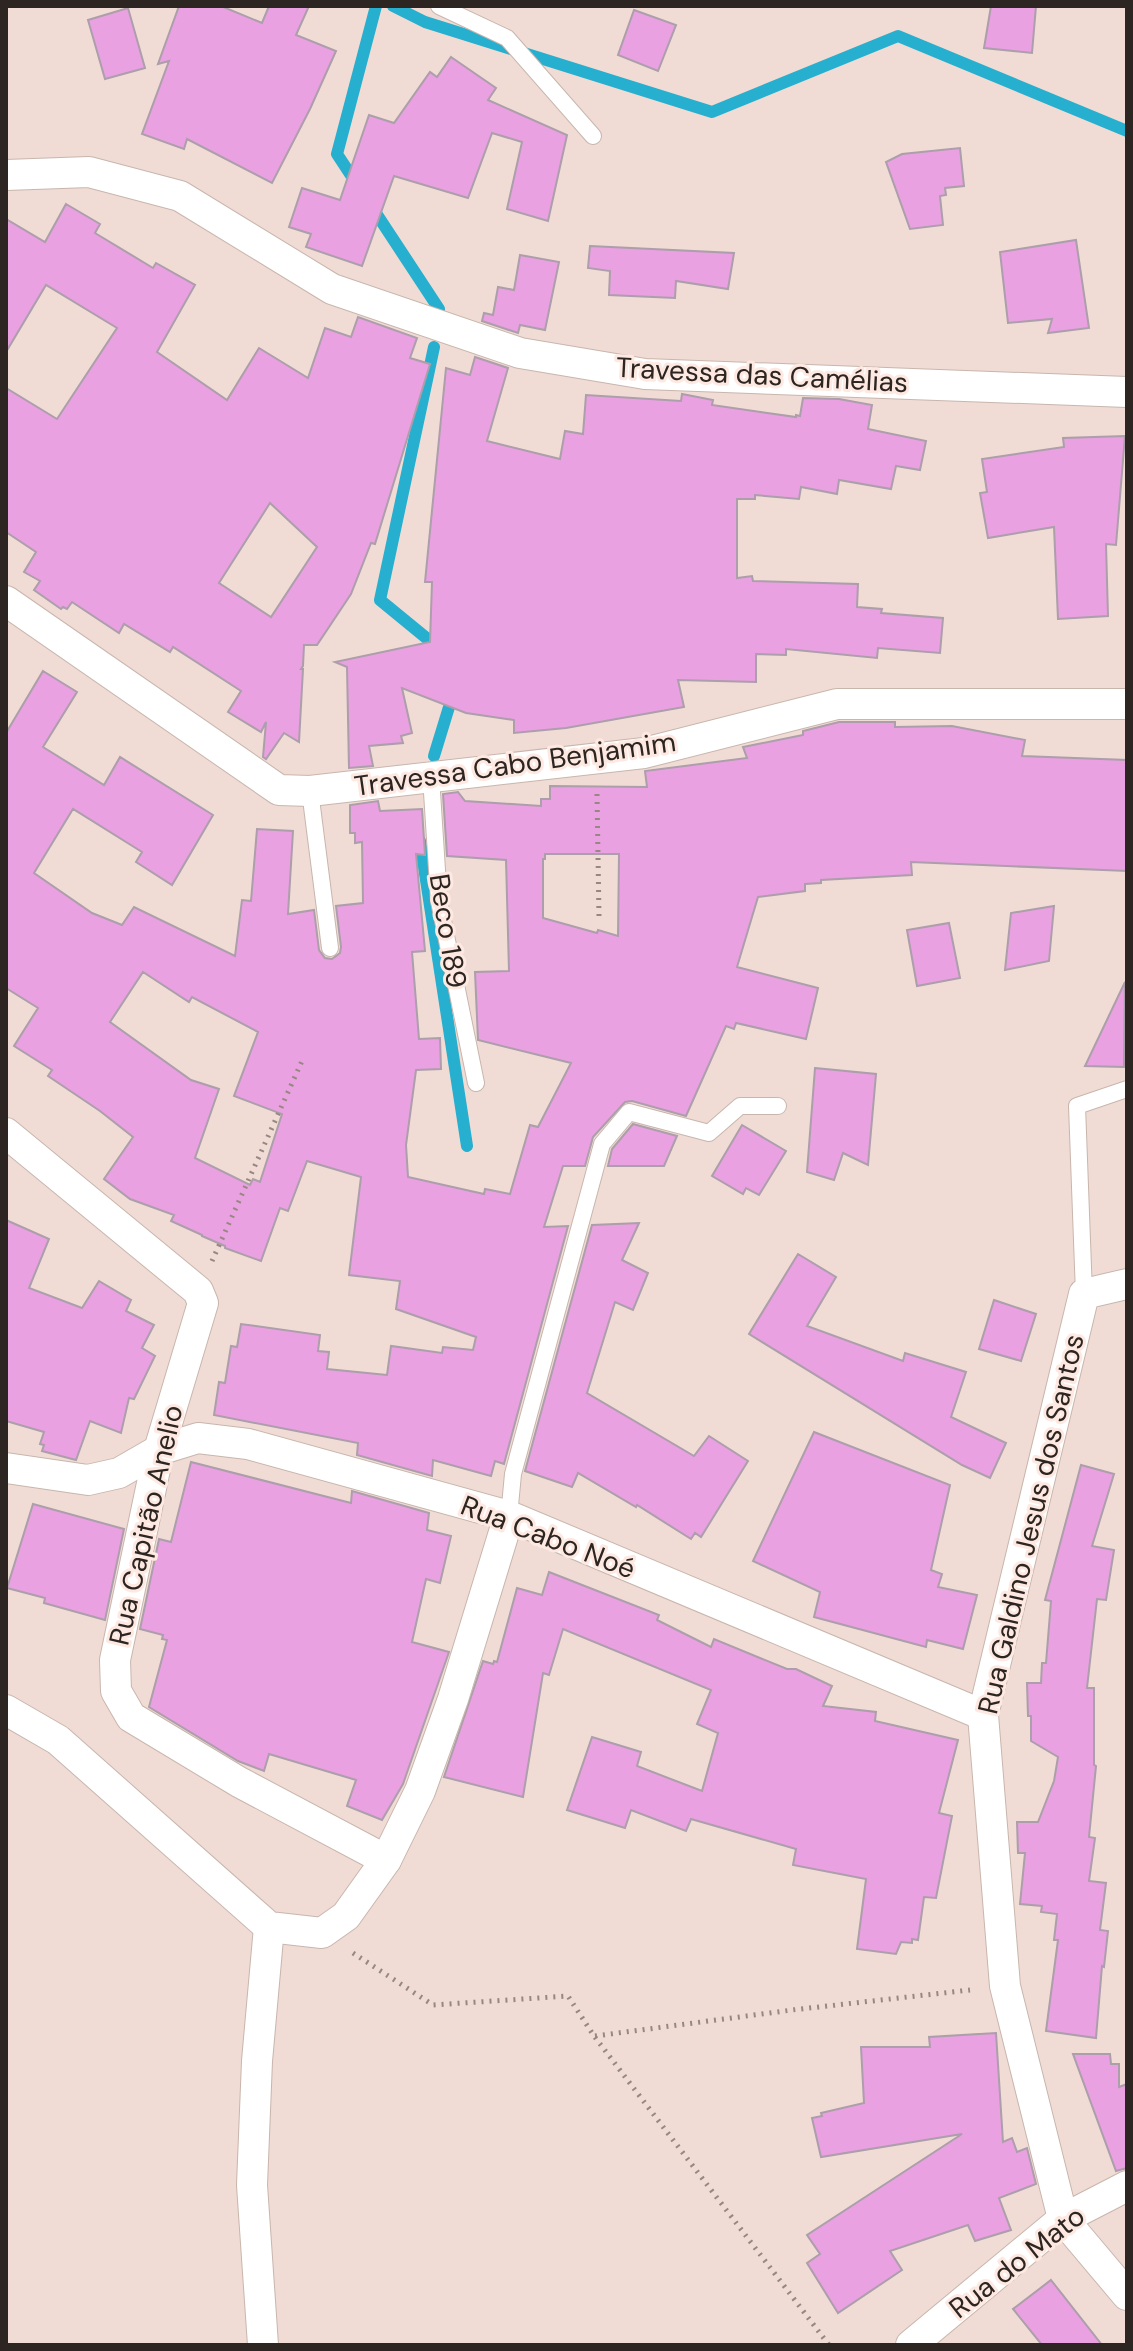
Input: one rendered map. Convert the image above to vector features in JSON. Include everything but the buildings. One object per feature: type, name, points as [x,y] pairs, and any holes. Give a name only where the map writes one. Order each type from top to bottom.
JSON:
[{"type":"street","name":"Travessa das Camélias","points":[[6,175],[89,172],[180,196],[332,289],[520,353],[645,374],[1127,392]]},
{"type":"street","name":"Travessa Cabo Benjamim","points":[[7,603],[279,790],[310,791],[644,753],[837,704],[1127,704]]},
{"type":"street","points":[[6,1133],[198,1291]]},
{"type":"street","points":[[1084,1294],[1127,1284]]},
{"type":"street","name":"Rua Capitão Anelio","points":[[198,1291],[203,1303],[159,1450],[115,1660],[116,1691],[131,1717],[239,1782],[386,1860]]},
{"type":"street","name":"Rua Galdino Jesus dos Santos","points":[[1084,1294],[983,1715],[1005,1986],[1063,2219],[1127,2295]]},
{"type":"street","name":"Rua Cabo Noé","points":[[6,1468],[88,1480],[119,1473],[159,1450],[198,1438],[248,1444],[509,1516],[983,1715]]},
{"type":"street","points":[[6,1710],[58,1740],[269,1927],[322,1933],[346,1916],[386,1860],[420,1791],[453,1699],[509,1516]]},
{"type":"street","points":[[263,2345],[252,2185],[257,2061],[269,1927]]},
{"type":"street","name":"Rua do Mato","points":[[911,2345],[1063,2219],[1127,2186]]},
{"type":"lane","points":[[439,6],[507,38],[593,136]]},
{"type":"lane","name":"Beco 189","points":[[431,777],[439,901],[476,1083]]},
{"type":"lane","points":[[310,791],[330,948]]},
{"type":"lane","points":[[1084,1294],[1077,1106],[1127,1089]]},
{"type":"lane","points":[[509,1516],[513,1474],[602,1144],[629,1112],[709,1133],[740,1106],[778,1106]]},
{"type":"path","points":[[596,758],[599,917]]},
{"type":"path","points":[[198,1291],[302,1061]]},
{"type":"path","points":[[322,1933],[433,2005],[568,1996],[594,2036],[829,2345]]},
{"type":"path","points":[[594,2036],[1005,1986]]},
{"type":"waterway","points":[[358,186],[337,154],[376,6]]},
{"type":"waterway","points":[[393,6],[425,22],[712,112],[898,36],[1127,131]]},
{"type":"waterway","points":[[370,204],[439,309]]},
{"type":"waterway","points":[[434,347],[380,600],[441,650]]},
{"type":"waterway","points":[[434,756],[453,694]]},
{"type":"waterway","points":[[420,841],[467,1146]]}]
